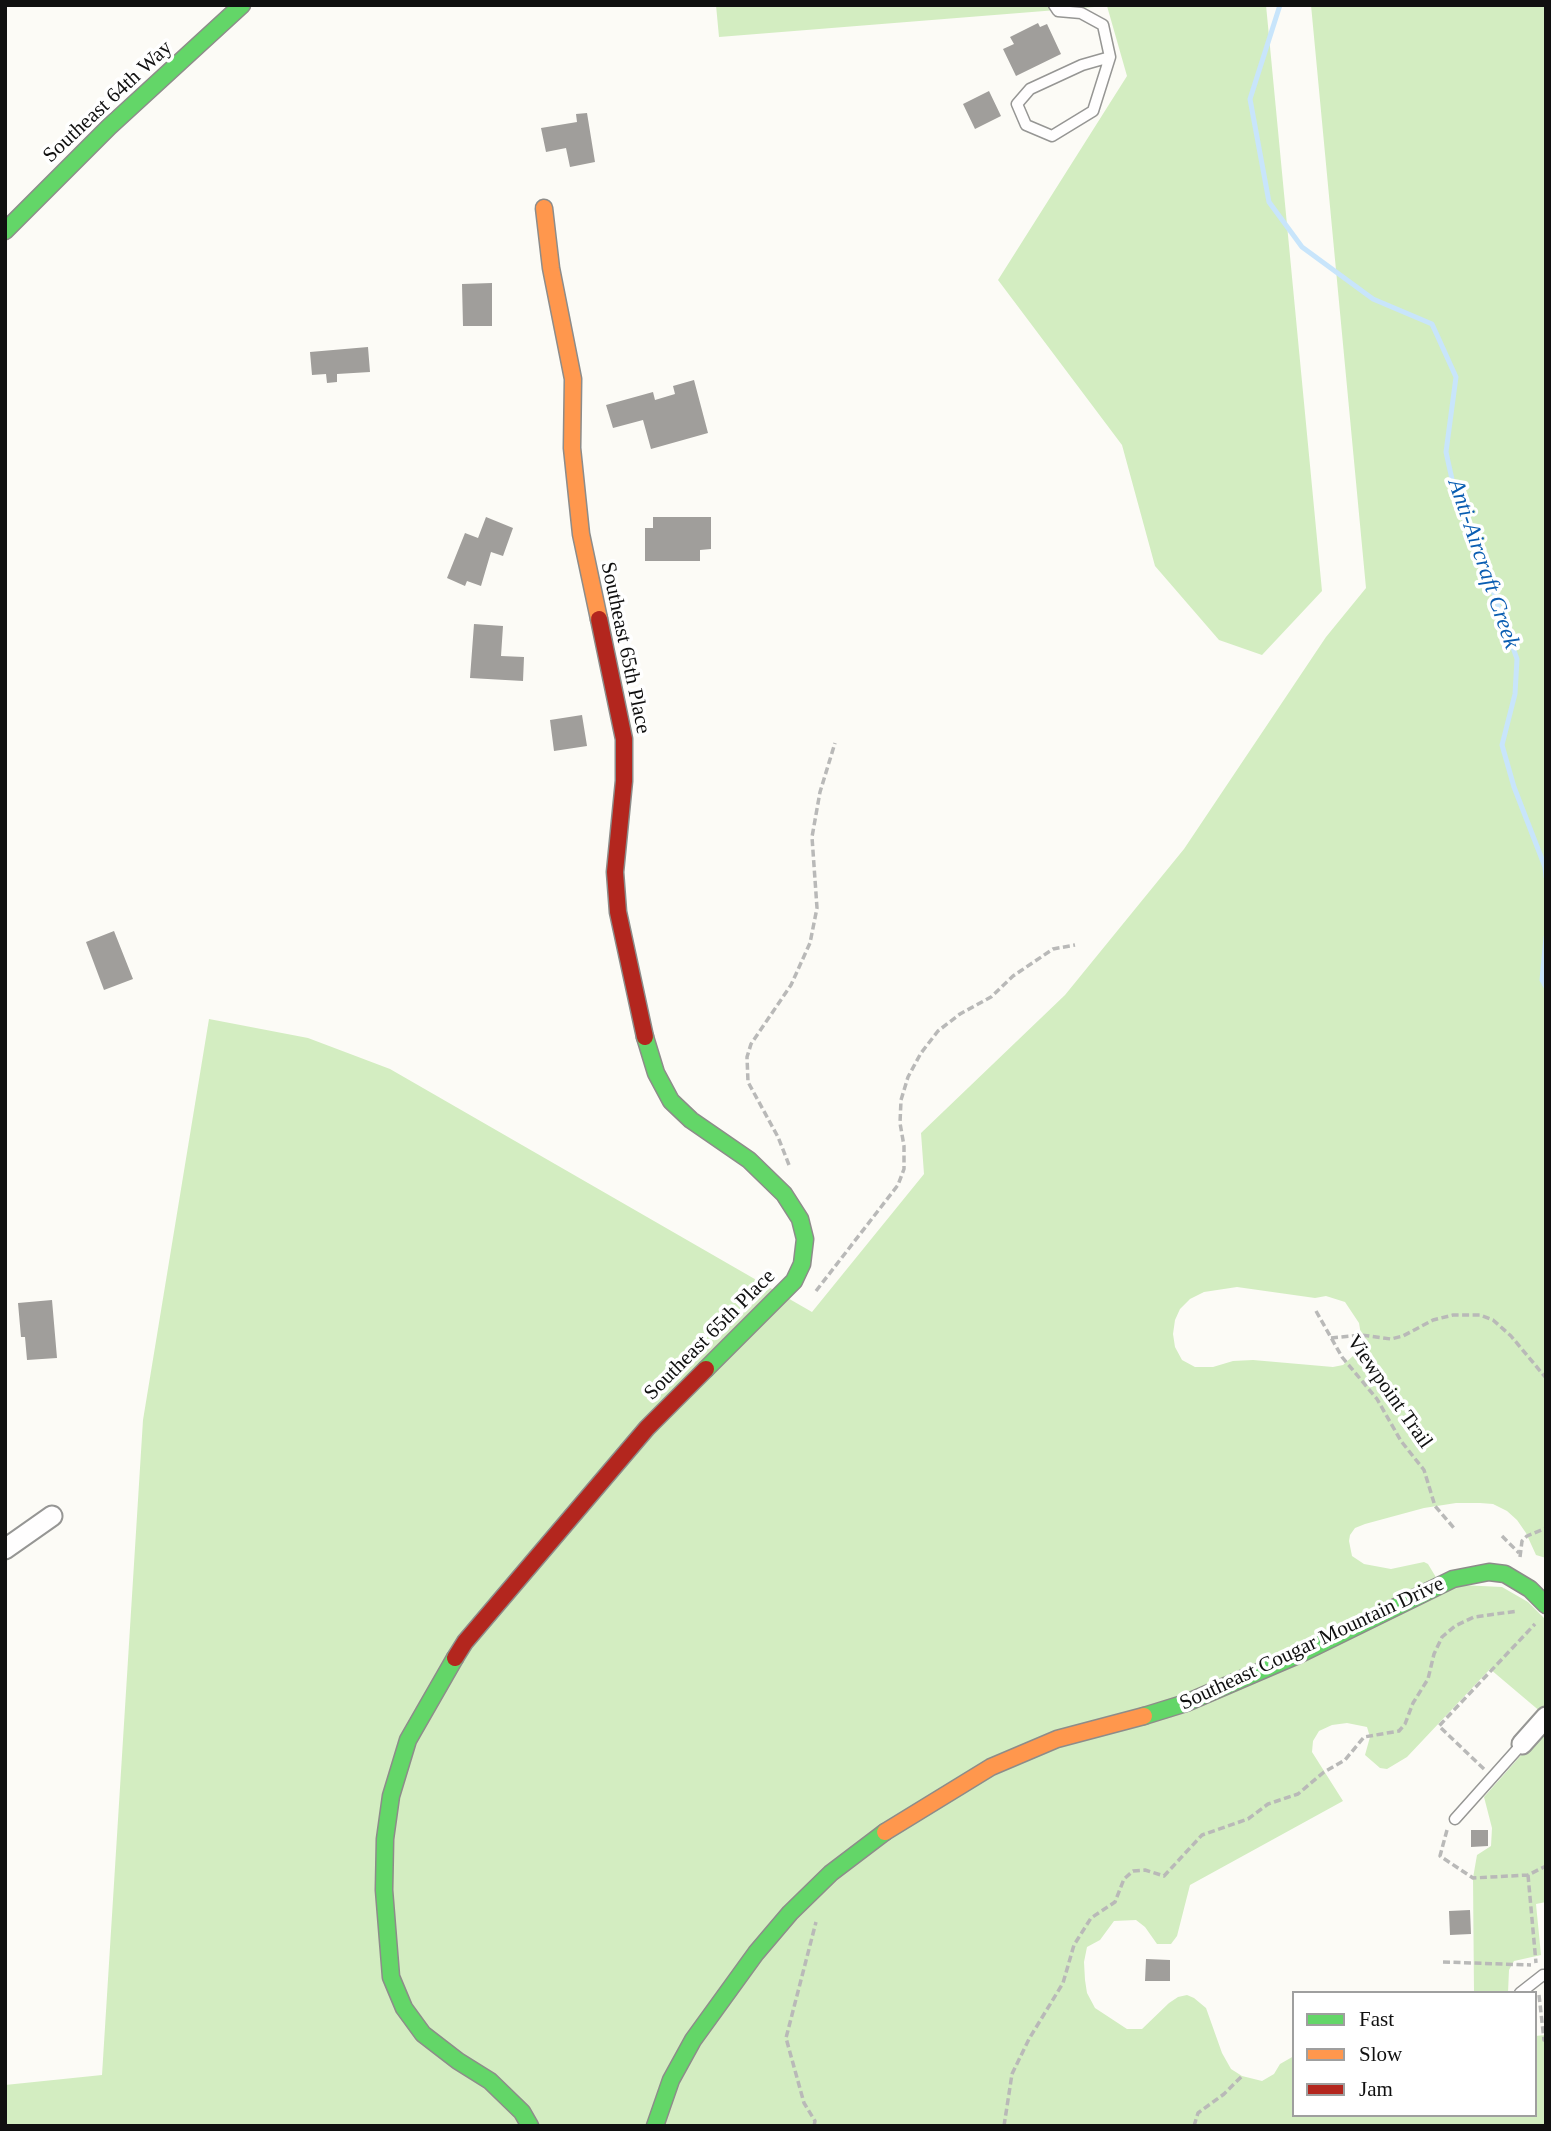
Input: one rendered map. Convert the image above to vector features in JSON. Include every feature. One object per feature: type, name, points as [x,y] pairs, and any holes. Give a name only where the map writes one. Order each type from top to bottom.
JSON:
[{"type":"street","name":"Southeast 64th Way","points":[[5,231],[109,127],[242,5]]},
{"type":"street","name":"Southeast 65th Place","points":[[530,2126],[522,2112],[489,2081],[423,2034],[404,2008],[391,1978],[385,1914],[385,1839],[391,1796],[408,1740],[465,1642],[647,1428],[794,1281],[802,1264],[805,1239],[792,1203],[749,1160],[691,1120],[671,1101],[656,1073],[647,1046],[629,972],[618,912],[615,872],[624,780],[624,739],[581,534],[572,448],[573,379],[551,268],[544,208]]},
{"type":"street","points":[[5,1549],[51,1516]]},
{"type":"street","name":"Southeast Cougar Mountain Drive","points":[[655,2126],[671,2080],[693,2040],[739,1975],[790,1913],[831,1873],[870,1841],[952,1789],[991,1768],[1057,1739],[1186,1703],[1298,1655],[1392,1611],[1440,1584],[1461,1577],[1489,1572],[1505,1574],[1530,1589],[1546,1605]]},
{"type":"street","points":[[1522,1744],[1546,1717]]},
{"type":"lane","points":[[1054,5],[1058,10],[1081,13],[1103,25],[1110,57],[1093,111],[1052,135],[1026,125],[1017,104],[1030,89],[1082,65],[1110,57]]},
{"type":"lane","points":[[1455,1819],[1522,1744]]},
{"type":"lane","points":[[1522,1991],[1540,1977]]},
{"type":"path","points":[[793,1174],[778,1137],[748,1082],[747,1057],[751,1044],[791,985],[810,943],[817,908],[812,837],[820,792],[835,743]]},
{"type":"path","points":[[794,1281],[812,1296],[898,1185],[904,1169],[901,1100],[908,1076],[937,1031],[960,1014],[991,997],[1013,976],[1053,949],[1075,945]]},
{"type":"path","name":"Viewpoint Trail","points":[[1316,1311],[1346,1363],[1377,1399],[1401,1441],[1424,1470],[1435,1506],[1454,1528]]},
{"type":"path","points":[[1331,1338],[1361,1335],[1391,1339],[1403,1336],[1433,1320],[1453,1315],[1480,1315],[1493,1320],[1511,1336],[1546,1378]]},
{"type":"path","points":[[1502,1536],[1519,1553]]},
{"type":"path","points":[[1004,2126],[1012,2074],[1029,2039],[1063,1983],[1074,1945],[1091,1918],[1115,1902],[1125,1879],[1133,1871],[1145,1870],[1164,1876],[1202,1836],[1248,1819],[1268,1804],[1298,1794],[1324,1772],[1345,1760],[1364,1737],[1399,1731],[1428,1679],[1437,1645],[1448,1632],[1482,1614],[1523,1611]]},
{"type":"path","points":[[1493,1776],[1439,1726],[1537,1621]]},
{"type":"path","points":[[1455,1819],[1445,1834],[1440,1856],[1473,1878],[1528,1875],[1546,1866]]},
{"type":"path","points":[[1443,1962],[1536,1965],[1528,1875]]},
{"type":"path","points":[[814,2126],[815,2121],[804,2103],[786,2038],[817,1918]]},
{"type":"path","points":[[1540,1977],[1546,2040]]},
{"type":"path","points":[[1194,2126],[1198,2113],[1224,2094],[1242,2076]]},
{"type":"green space","points":[[716,5],[1266,5],[1322,591],[1262,655],[1219,640],[1155,566],[1122,445],[998,280],[1127,76],[1107,6],[719,37]]},
{"type":"green space","points":[[1311,5],[1546,5],[1546,1558],[1536,1555],[1517,1520],[1493,1504],[1456,1503],[1424,1508],[1355,1528],[1349,1541],[1352,1556],[1364,1564],[1391,1569],[1424,1562],[1440,1584],[1502,1587],[1528,1602],[1546,1620],[1546,1708],[1542,1713],[1490,1669],[1407,1757],[1387,1769],[1380,1768],[1365,1755],[1370,1737],[1367,1727],[1347,1723],[1332,1725],[1319,1731],[1313,1741],[1312,1752],[1343,1801],[1190,1885],[1177,1936],[1171,1944],[1157,1944],[1145,1927],[1136,1920],[1114,1921],[1100,1940],[1087,1947],[1084,1962],[1087,1993],[1095,2008],[1127,2029],[1142,2029],[1169,2003],[1187,1995],[1206,2008],[1222,2053],[1231,2069],[1242,2076],[1262,2081],[1274,2074],[1280,2064],[1292,2057],[1292,2117],[1537,2117],[1537,2036],[1546,2035],[1546,2126],[5,2126],[5,2085],[102,2075],[143,1420],[209,1019],[308,1038],[390,1069],[812,1312],[924,1174],[921,1133],[1065,995],[1184,849],[1326,637],[1366,588]],"holes":[[[1237,1287],[1315,1298],[1326,1296],[1345,1302],[1359,1323],[1361,1335],[1353,1356],[1343,1365],[1333,1367],[1253,1360],[1233,1361],[1213,1367],[1195,1367],[1182,1360],[1175,1347],[1173,1334],[1180,1309],[1190,1299],[1204,1292]]]},
{"type":"green space","points":[[1546,1727],[1546,1902],[1536,1904],[1541,1955],[1514,1961],[1509,1970],[1508,1991],[1474,1991],[1473,1878],[1477,1855],[1491,1846],[1492,1828],[1484,1797]]},
{"type":"building","points":[[1038,23],[1040,27],[1047,24],[1061,54],[1016,76],[1003,49],[1014,44],[1010,37]]},
{"type":"building","points":[[989,91],[1001,116],[975,129],[963,104]]},
{"type":"building","points":[[587,113],[595,162],[570,167],[566,148],[546,152],[541,128],[577,122],[576,114]]},
{"type":"building","points":[[492,283],[492,326],[463,326],[462,284]]},
{"type":"building","points":[[368,347],[370,372],[337,374],[337,382],[327,383],[326,374],[312,375],[310,352]]},
{"type":"building","points":[[694,380],[708,433],[651,449],[643,420],[613,428],[606,405],[653,392],[655,400],[675,394],[673,386]]},
{"type":"building","points":[[486,517],[513,528],[503,556],[491,552],[481,586],[467,581],[465,586],[447,578],[465,533],[478,538]]},
{"type":"building","points":[[653,517],[711,517],[711,549],[700,550],[700,561],[645,561],[645,528],[653,528]]},
{"type":"building","points":[[474,624],[503,626],[501,656],[524,657],[523,681],[470,678]]},
{"type":"building","points":[[582,715],[587,746],[554,751],[550,720]]},
{"type":"building","points":[[114,931],[133,979],[104,990],[86,942]]},
{"type":"building","points":[[52,1300],[57,1358],[27,1360],[25,1337],[21,1337],[18,1303]]},
{"type":"building","points":[[1471,1830],[1488,1830],[1488,1846],[1471,1847]]},
{"type":"building","points":[[1470,1910],[1471,1934],[1450,1935],[1449,1911]]},
{"type":"building","points":[[1146,1959],[1170,1960],[1170,1981],[1145,1981]]},
{"type":"waterway","name":"Anti-Aircraft Creek","points":[[1280,5],[1250,99],[1269,202],[1302,247],[1373,299],[1432,324],[1456,377],[1446,452],[1457,502],[1486,571],[1517,659],[1515,694],[1502,745],[1514,787],[1545,867],[1546,877]]},
{"type":"waterway","name":"Anti-Aircraft Creek","points":[[1546,937],[1542,980],[1546,987]]},
{"type":"traffic: fast","points":[[5,231],[109,127],[242,5]]},
{"type":"traffic: fast","points":[[645,1037],[656,1073],[671,1101],[691,1120],[749,1160],[784,1194],[800,1219],[805,1239],[802,1264],[794,1281],[706,1369]]},
{"type":"traffic: fast","points":[[1144,1716],[1186,1703],[1298,1655],[1453,1579],[1489,1572],[1505,1574],[1530,1589],[1546,1605]]},
{"type":"traffic: fast","points":[[455,1658],[408,1740],[391,1796],[385,1839],[384,1890],[391,1977],[404,2008],[423,2034],[490,2081],[522,2112],[530,2126]]},
{"type":"traffic: fast","points":[[655,2126],[671,2080],[693,2040],[756,1953],[790,1913],[831,1873],[885,1832]]},
{"type":"traffic: slow","points":[[544,208],[551,268],[573,379],[572,448],[581,534],[599,619]]},
{"type":"traffic: slow","points":[[885,1832],[991,1767],[1057,1739],[1144,1716]]},
{"type":"traffic: jam","points":[[599,619],[624,739],[624,781],[615,872],[618,912],[645,1037]]},
{"type":"traffic: jam","points":[[455,1658],[465,1642],[647,1428],[706,1369]]}]
